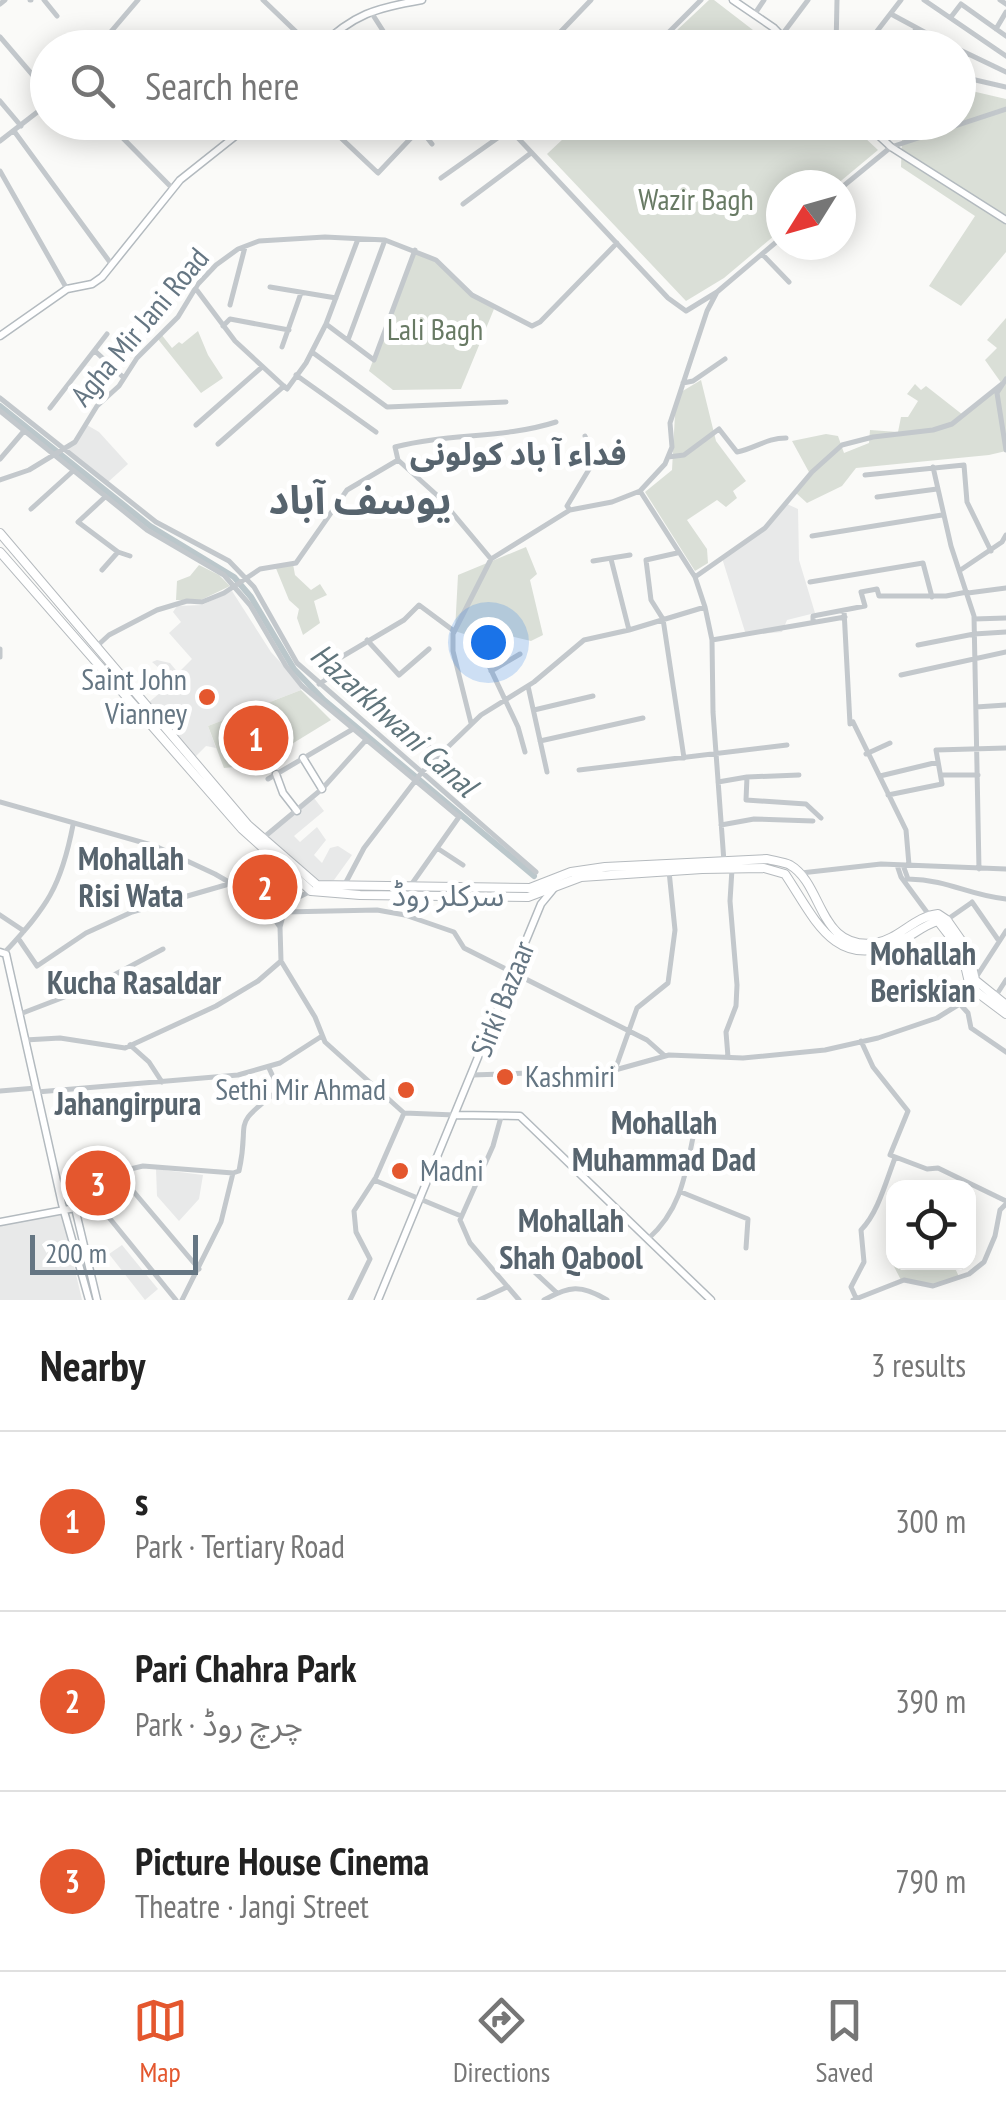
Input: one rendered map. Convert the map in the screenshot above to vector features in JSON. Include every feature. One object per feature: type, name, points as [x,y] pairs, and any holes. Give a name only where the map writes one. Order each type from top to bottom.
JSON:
[{"type":"main road","points":[[0,533],[262,838],[314,888]]},
{"type":"main road","points":[[0,552],[242,829],[314,888],[531,891]]},
{"type":"main road","points":[[89,653],[97,646]]},
{"type":"main road","points":[[605,872],[768,859],[789,864],[798,873],[824,927],[844,948],[868,951],[894,944],[931,923],[945,922]]},
{"type":"main road","name":"سرکلر روڈ","points":[[314,888],[360,895],[531,891],[605,872],[764,868],[785,874],[824,927]]},
{"type":"main road","points":[[824,927],[856,943],[876,943],[892,938],[929,914],[938,914],[962,952],[972,983],[1006,1014]]},
{"type":"main road","points":[[972,983],[1006,1004]]},
{"type":"street","points":[[44,0],[57,16]]},
{"type":"street","points":[[112,30],[138,0]]},
{"type":"street","points":[[263,0],[296,30]]},
{"type":"street","points":[[338,30],[370,11],[422,0]]},
{"type":"street","points":[[563,30],[592,0]]},
{"type":"street","points":[[671,30],[702,0]]},
{"type":"street","points":[[733,0],[774,30]]},
{"type":"street","points":[[754,15],[764,0]]},
{"type":"street","points":[[789,30],[808,0]]},
{"type":"street","points":[[834,30],[837,0]]},
{"type":"street","points":[[878,30],[901,0]]},
{"type":"street","points":[[924,0],[968,30]]},
{"type":"street","points":[[935,8],[940,0]]},
{"type":"street","points":[[950,18],[961,4],[1006,36]]},
{"type":"street","points":[[370,11],[382,30]]},
{"type":"street","points":[[996,29],[1006,12]]},
{"type":"street","points":[[890,14],[920,30]]},
{"type":"street","points":[[976,36],[1006,56]]},
{"type":"street","points":[[0,37],[30,73]]},
{"type":"street","points":[[976,58],[1006,72]]},
{"type":"street","points":[[976,78],[1006,87]]},
{"type":"street","points":[[0,101],[21,126]]},
{"type":"street","points":[[976,119],[1006,109]]},
{"type":"street","points":[[0,141],[30,118]]},
{"type":"street","points":[[14,131],[112,264]]},
{"type":"street","points":[[124,140],[173,189]]},
{"type":"street","points":[[0,336],[67,289],[92,284],[173,189],[232,140]]},
{"type":"street","points":[[343,140],[378,173],[409,140]]},
{"type":"street","points":[[429,140],[432,144]]},
{"type":"street","points":[[441,178],[496,140]]},
{"type":"street","points":[[519,140],[668,298],[686,312],[766,251]]},
{"type":"street","points":[[883,140],[1006,220]]},
{"type":"street","points":[[856,176],[891,147],[912,140]]},
{"type":"street","points":[[464,204],[531,153]]},
{"type":"street","points":[[0,171],[67,289]]},
{"type":"street","points":[[195,288],[223,326],[287,388],[326,324],[358,238]]},
{"type":"street","points":[[348,340],[385,240]]},
{"type":"street","name":"Agha Mir Jani Road","points":[[65,450],[84,432],[97,406],[137,358],[178,317],[195,288],[216,264],[259,241],[385,240],[436,260],[480,301],[532,326],[617,244]]},
{"type":"street","points":[[230,305],[245,247]]},
{"type":"street","points":[[326,324],[374,360],[415,250]]},
{"type":"street","points":[[762,254],[789,282]]},
{"type":"street","points":[[270,287],[336,298]]},
{"type":"street","points":[[282,347],[301,292]]},
{"type":"street","points":[[471,723],[453,651],[455,632],[491,559],[570,510],[612,502],[640,491],[666,464],[672,447],[670,423],[716,292]]},
{"type":"street","points":[[223,326],[230,319],[289,330]]},
{"type":"street","points":[[50,408],[108,334]]},
{"type":"street","points":[[95,351],[124,378]]},
{"type":"street","points":[[312,352],[387,407],[506,402]]},
{"type":"street","points":[[683,383],[694,381],[726,359]]},
{"type":"street","points":[[196,425],[262,367]]},
{"type":"street","points":[[296,376],[376,432]]},
{"type":"street","points":[[1004,382],[997,393],[1006,450]]},
{"type":"street","points":[[695,577],[765,528],[812,472],[842,444],[952,424],[1004,382]]},
{"type":"street","points":[[218,444],[284,386]]},
{"type":"street","points":[[997,393],[1006,394]]},
{"type":"street","points":[[0,398],[156,522],[230,561],[247,576],[297,664],[536,872]]},
{"type":"street","points":[[1,413],[147,530],[224,575],[302,686],[459,818],[410,887]]},
{"type":"street","points":[[491,559],[439,497],[398,460],[395,447],[423,440],[522,432],[556,422]]},
{"type":"street","points":[[668,457],[684,455],[719,429],[737,452],[752,449],[768,438],[786,438]]},
{"type":"street","points":[[0,459],[24,431]]},
{"type":"street","points":[[570,510],[567,506],[594,461],[584,436]]},
{"type":"street","points":[[0,480],[29,470],[65,450]]},
{"type":"street","points":[[97,646],[141,616],[170,604],[202,602],[260,569],[296,562],[346,490],[398,460]]},
{"type":"street","points":[[865,475],[964,465],[967,502],[991,551]]},
{"type":"street","points":[[933,467],[974,618],[979,869]]},
{"type":"street","points":[[31,509],[74,471]]},
{"type":"street","points":[[877,498],[937,489]]},
{"type":"street","points":[[640,491],[695,577],[705,606],[712,640],[724,862]]},
{"type":"street","points":[[106,497],[78,522],[118,552],[130,556]]},
{"type":"street","points":[[812,536],[943,514]]},
{"type":"street","points":[[960,570],[1005,538]]},
{"type":"street","points":[[102,570],[118,552]]},
{"type":"street","points":[[678,553],[646,560],[651,600],[662,618],[684,758]]},
{"type":"street","points":[[594,561],[630,556]]},
{"type":"street","points":[[611,558],[629,630]]},
{"type":"street","points":[[810,582],[923,562],[932,597]]},
{"type":"street","points":[[712,640],[806,626],[814,616],[844,614],[865,606],[861,592],[877,589],[878,596],[932,597],[1006,588]]},
{"type":"street","points":[[320,684],[326,678],[321,670],[404,620],[419,605],[455,632]]},
{"type":"street","points":[[344,886],[364,848],[415,780],[471,723],[528,686],[584,640],[705,606]]},
{"type":"street","points":[[844,614],[850,724],[854,722],[866,754],[906,830],[901,877],[929,914]]},
{"type":"street","points":[[974,618],[1006,618]]},
{"type":"street","points":[[472,630],[518,727],[524,752]]},
{"type":"street","points":[[918,645],[1006,632]]},
{"type":"street","points":[[367,640],[399,675],[429,649]]},
{"type":"street","points":[[901,675],[1006,652]]},
{"type":"street","points":[[491,671],[520,654]]},
{"type":"street","points":[[342,674],[440,756]]},
{"type":"street","points":[[528,686],[547,772]]},
{"type":"street","points":[[534,710],[592,696]]},
{"type":"street","points":[[976,706],[1006,705]]},
{"type":"street","points":[[540,741],[643,718]]},
{"type":"street","points":[[297,811],[272,776],[353,729]]},
{"type":"street","points":[[262,838],[322,789],[366,740]]},
{"type":"street","points":[[866,754],[890,744]]},
{"type":"street","points":[[579,770],[788,745]]},
{"type":"street","points":[[888,795],[942,784],[936,750],[1006,748]]},
{"type":"street","points":[[303,758],[322,789]]},
{"type":"street","points":[[880,776],[938,762]]},
{"type":"street","points":[[718,782],[799,775]]},
{"type":"street","points":[[940,776],[978,775]]},
{"type":"street","points":[[747,777],[746,800],[806,804],[821,818]]},
{"type":"street","points":[[0,802],[155,846],[262,901],[280,927]]},
{"type":"street","points":[[721,825],[754,820],[812,821]]},
{"type":"street","points":[[74,825],[56,888],[24,931],[2,952],[89,1300]]},
{"type":"street","points":[[438,848],[464,865]]},
{"type":"street","points":[[903,865],[908,879],[937,880],[958,886],[973,899],[999,941]]},
{"type":"street","points":[[798,873],[903,865],[1006,870]]},
{"type":"street","points":[[200,867],[206,880],[201,890]]},
{"type":"street","points":[[728,1057],[726,1032],[736,1006],[737,985],[730,901],[732,869]]},
{"type":"street","points":[[615,1070],[637,1008],[668,983],[675,930],[669,871]]},
{"type":"street","name":"Sirki Bazaar","points":[[378,1300],[541,904],[554,882]]},
{"type":"street","points":[[18,938],[37,966],[86,932],[109,922],[201,890],[232,884]]},
{"type":"street","points":[[314,888],[292,900],[284,912],[280,927],[281,961],[316,1018],[322,1036],[404,1113],[520,1116],[711,1300]]},
{"type":"street","points":[[945,922],[950,914],[973,899],[1006,899]]},
{"type":"street","points":[[284,912],[378,910],[454,932],[464,948],[657,1046],[665,1056]]},
{"type":"street","points":[[0,915],[24,931]]},
{"type":"street","points":[[472,1075],[615,1070],[665,1056],[743,1058],[826,1050],[861,1041],[920,1025],[959,1003],[1006,931]]},
{"type":"street","points":[[20,1014],[93,986],[163,949]]},
{"type":"street","points":[[25,1040],[60,1038],[120,1049],[218,1006],[281,961]]},
{"type":"street","points":[[995,996],[1006,980]]},
{"type":"street","points":[[959,1003],[968,1013],[971,1028],[1006,1052]]},
{"type":"street","points":[[0,1091],[236,1076],[269,1068],[322,1036]]},
{"type":"street","points":[[861,1041],[873,1067],[908,1111],[878,1197],[877,1211],[861,1230],[864,1262],[852,1287],[855,1299],[904,1280],[933,1286],[970,1274],[984,1262],[1006,1202],[938,1168],[927,1169],[892,1157]]},
{"type":"street","points":[[130,1045],[149,1062],[162,1082]]},
{"type":"street","points":[[58,1186],[151,1165],[239,1171],[242,1123],[246,1115],[279,1090],[269,1068]]},
{"type":"street","points":[[350,1300],[370,1259],[356,1232],[354,1211],[374,1180],[404,1113]]},
{"type":"street","points":[[502,1116],[493,1146],[461,1216],[461,1226],[470,1243],[518,1300]]},
{"type":"street","points":[[648,1239],[670,1218],[681,1192],[696,1123]]},
{"type":"street","points":[[117,1172],[199,1269]]},
{"type":"street","points":[[0,1222],[64,1212],[94,1201],[179,1300],[199,1269],[224,1213],[234,1173]]},
{"type":"street","points":[[374,1180],[461,1216]]},
{"type":"street","points":[[681,1192],[748,1219],[746,1248]]},
{"type":"street","points":[[75,1208],[97,1300]]},
{"type":"street","points":[[528,1266],[556,1296]]},
{"type":"street","points":[[544,1300],[569,1287],[581,1286],[606,1300]]},
{"type":"street","points":[[479,1300],[507,1287]]},
{"type":"shaded area","points":[[87,425],[99,432],[128,464],[107,483],[65,450]]},
{"type":"shaded area","points":[[787,504],[798,509],[799,560],[815,613],[787,620],[782,632],[746,635],[722,558],[765,528]]},
{"type":"shaded area","points":[[232,591],[271,652],[302,686],[301,690],[208,726],[216,748],[206,746],[195,757],[148,703],[174,681],[152,662],[170,663],[180,675],[192,659],[169,633],[181,622],[173,612],[177,606],[202,605]]},
{"type":"shaded area","points":[[314,798],[324,811],[294,836],[300,842],[317,827],[326,840],[314,855],[322,863],[330,848],[338,846],[352,855],[334,880],[317,885],[267,837]]},
{"type":"shaded area","points":[[156,1169],[203,1175],[199,1199],[179,1221],[157,1196]]},
{"type":"shaded area","points":[[62,1214],[82,1300],[0,1300],[0,1225]]},
{"type":"shaded area","points":[[122,1245],[158,1289],[145,1300],[109,1254]]},
{"type":"green space","points":[[709,0],[714,0],[753,30],[677,30]]},
{"type":"green space","points":[[976,92],[1006,99],[1006,252],[961,306],[929,286],[975,216],[901,167],[902,140],[976,140]]},
{"type":"green space","name":"Wazir Bagh","points":[[562,140],[867,140],[878,150],[854,170],[766,170],[766,243],[724,278],[686,301],[547,154]]},
{"type":"green space","name":"Lali Bagh","points":[[415,250],[494,309],[461,389],[393,390],[369,371]]},
{"type":"green space","points":[[1006,318],[1006,451],[856,468],[842,486],[807,503],[796,493],[810,474],[792,441],[826,434],[838,436],[844,453],[869,443],[870,430],[898,432],[901,417],[908,417],[918,401],[907,394],[915,384],[921,390],[926,386],[963,415],[1002,384],[985,360],[997,348],[987,340]]},
{"type":"green space","points":[[198,331],[223,378],[201,393],[157,338],[161,334],[172,348]]},
{"type":"green space","points":[[701,380],[716,441],[746,481],[733,491],[737,498],[726,507],[717,500],[687,520],[707,549],[708,563],[695,571],[645,492],[672,470],[675,414],[681,392]]},
{"type":"green space","points":[[526,547],[537,574],[530,580],[543,635],[531,641],[510,636],[488,642],[455,631],[458,575]]},
{"type":"green space","points":[[293,564],[295,575],[311,590],[320,584],[327,595],[314,601],[320,623],[303,635],[297,618],[299,609],[289,600],[275,566]]},
{"type":"green space","points":[[199,565],[230,586],[201,600],[176,600],[177,581],[190,576]]},
{"type":"green space","points":[[301,690],[331,720],[264,761],[265,764],[224,768],[208,726]]},
{"type":"green space","points":[[896,1270],[956,1270],[960,1279],[933,1286],[901,1280]]},
{"type":"waterway","name":"Hazarkhwani Canal","points":[[0,406],[150,526],[234,577],[251,597],[294,669],[324,700],[534,876]]},
{"type":"place","name":"Saint John Vianney","points":[[207,697]]},
{"type":"place","name":"s","points":[[256,738]]},
{"type":"place","name":"Pari Chahra Park","points":[[265,887]]},
{"type":"place","name":"Kashmiri","points":[[505,1077]]},
{"type":"place","name":"Sethi Mir Ahmad","points":[[406,1090]]},
{"type":"place","name":"Madni","points":[[400,1171]]},
{"type":"place","name":"Picture House Cinema","points":[[98,1183]]},
{"type":"district","name":"فداء آ باد کولونی","points":[[518,454]]},
{"type":"district","name":"یوسف آباد","points":[[360,500]]},
{"type":"district","name":"Mohallah Risi Wata","points":[[131,878]]},
{"type":"district","name":"Mohallah Beriskian","points":[[923,972]]},
{"type":"district","name":"Kucha Rasaldar","points":[[134,983]]},
{"type":"district","name":"Jahangirpura","points":[[128,1104]]},
{"type":"district","name":"Mohallah Muhammad Dad","points":[[664,1142]]},
{"type":"district","name":"Mohallah Shah Qabool","points":[[571,1240]]}]
